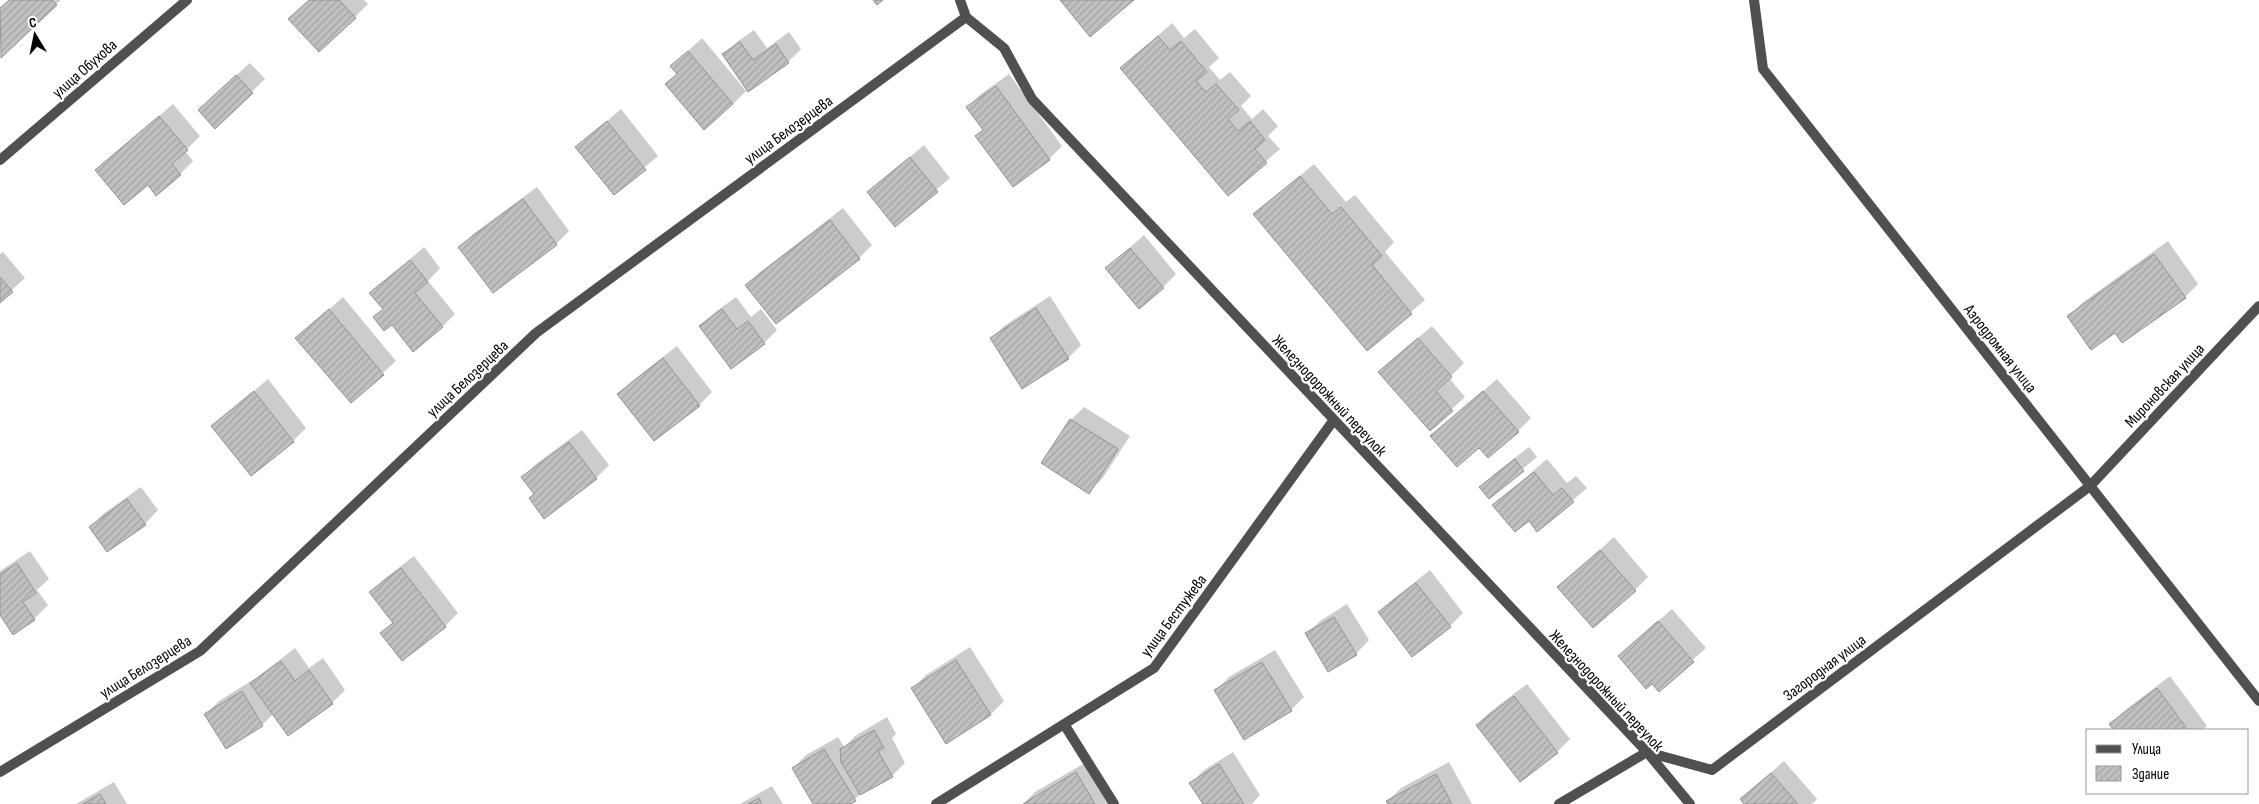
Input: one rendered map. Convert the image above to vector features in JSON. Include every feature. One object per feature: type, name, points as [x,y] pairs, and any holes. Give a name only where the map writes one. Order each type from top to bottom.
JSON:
[{"type":"street","name":"улица Обухова","points":[[0,160],[187,0]]},
{"type":"street","points":[[960,0],[966,18]]},
{"type":"street","name":"Аэродромная улица","points":[[1754,0],[1763,69],[2259,701]]},
{"type":"street","name":"Железнодорожный переулок","points":[[966,18],[1004,48],[1032,98],[1333,421],[1646,752],[1690,804]]},
{"type":"street","name":"улица Белозерцева","points":[[0,772],[200,651],[536,334],[966,18]]},
{"type":"street","name":"Мироновская улица","points":[[2090,486],[2259,306]]},
{"type":"street","name":"улица Бестужева","points":[[936,804],[1154,668],[1333,421]]},
{"type":"street","name":"Загородная улица","points":[[1646,752],[1712,770],[2090,486]]},
{"type":"street","points":[[1064,724],[1114,804]]},
{"type":"street","points":[[1559,804],[1646,752]]},
{"type":"building","points":[[9,0],[52,0],[57,5],[1,58],[0,8]]},
{"type":"building","points":[[309,0],[339,0],[356,18],[319,52],[288,19]]},
{"type":"building","points":[[873,0],[883,0],[877,5]]},
{"type":"building","points":[[1060,0],[1134,0],[1090,37]]},
{"type":"building","points":[[1158,36],[1170,50],[1181,41],[1207,72],[1196,81],[1206,92],[1216,84],[1239,110],[1228,119],[1238,131],[1250,121],[1265,140],[1255,149],[1267,163],[1228,196],[1120,68]]},
{"type":"building","points":[[740,42],[753,60],[776,44],[789,63],[748,92],[722,54]]},
{"type":"building","points":[[688,51],[733,104],[704,130],[665,84],[677,74],[670,66]]},
{"type":"building","points":[[236,75],[253,93],[215,129],[198,110]]},
{"type":"building","points":[[996,86],[1050,160],[1013,187],[975,136],[983,130],[966,107]]},
{"type":"building","points":[[159,116],[188,150],[172,164],[181,175],[156,196],[148,185],[124,205],[95,170]]},
{"type":"building","points":[[607,121],[646,170],[614,195],[575,147]]},
{"type":"building","points":[[910,157],[938,192],[895,227],[867,192]]},
{"type":"building","points":[[1300,176],[1332,214],[1341,207],[1382,256],[1372,265],[1412,314],[1367,351],[1253,214]]},
{"type":"building","points":[[523,199],[557,245],[493,293],[458,247]]},
{"type":"building","points":[[830,220],[860,259],[776,324],[745,285]]},
{"type":"building","points":[[1130,248],[1164,288],[1139,309],[1105,268]]},
{"type":"building","points":[[2154,254],[2186,298],[2122,343],[2115,333],[2091,350],[2067,316]]},
{"type":"building","points":[[410,260],[428,282],[415,293],[443,327],[413,352],[392,325],[384,331],[373,317],[383,309],[369,293]]},
{"type":"building","points":[[0,277],[13,292],[0,303]]},
{"type":"building","points":[[1036,308],[1069,359],[1022,389],[990,338]]},
{"type":"building","points":[[329,309],[384,375],[351,403],[295,338]]},
{"type":"building","points":[[722,309],[737,329],[748,321],[765,344],[731,369],[699,326]]},
{"type":"building","points":[[1418,338],[1452,377],[1436,391],[1453,411],[1430,431],[1378,372]]},
{"type":"building","points":[[663,358],[700,406],[654,441],[617,394]]},
{"type":"building","points":[[254,391],[294,442],[251,476],[211,426]]},
{"type":"building","points":[[1483,391],[1519,432],[1488,458],[1479,448],[1457,467],[1430,436]]},
{"type":"building","points":[[1070,419],[1118,449],[1089,494],[1041,463]]},
{"type":"building","points":[[569,442],[597,479],[544,519],[529,498],[534,494],[521,477]]},
{"type":"building","points":[[1515,459],[1524,471],[1489,499],[1479,487]]},
{"type":"building","points":[[1534,472],[1553,495],[1562,488],[1574,502],[1537,532],[1529,521],[1515,532],[1492,505]]},
{"type":"building","points":[[127,499],[146,525],[107,552],[89,527]]},
{"type":"building","points":[[1600,550],[1636,591],[1593,628],[1557,587]]},
{"type":"building","points":[[17,563],[36,593],[23,602],[35,620],[13,635],[0,615],[0,574]]},
{"type":"building","points":[[401,568],[446,627],[402,661],[380,633],[393,623],[369,592]]},
{"type":"building","points":[[1416,583],[1451,627],[1412,657],[1378,612]]},
{"type":"building","points":[[1334,617],[1357,655],[1328,672],[1305,633]]},
{"type":"building","points":[[1658,621],[1694,662],[1659,692],[1652,684],[1646,689],[1618,656]]},
{"type":"building","points":[[956,660],[991,715],[946,744],[911,688]]},
{"type":"building","points":[[281,661],[295,681],[309,670],[333,704],[288,736],[250,683]]},
{"type":"building","points":[[1262,662],[1292,711],[1244,740],[1214,690]]},
{"type":"building","points":[[2157,688],[2187,729],[2113,729],[2109,724]]},
{"type":"building","points":[[242,691],[263,726],[226,749],[204,714]]},
{"type":"building","points":[[1514,696],[1558,753],[1520,782],[1476,725]]},
{"type":"building","points":[[874,730],[884,748],[878,751],[893,777],[860,795],[841,762],[840,749]]},
{"type":"building","points":[[824,749],[856,801],[851,804],[813,804],[792,768]]},
{"type":"building","points":[[1219,764],[1244,804],[1203,804],[1189,783]]},
{"type":"building","points":[[1076,772],[1095,804],[1023,804]]},
{"type":"building","points":[[1771,773],[1798,804],[1744,804],[1740,799]]},
{"type":"building","points":[[1436,774],[1452,804],[1388,804],[1386,801]]},
{"type":"building","points":[[100,794],[106,804],[83,804]]},
{"type":"building","points":[[759,798],[762,804],[748,804]]}]
